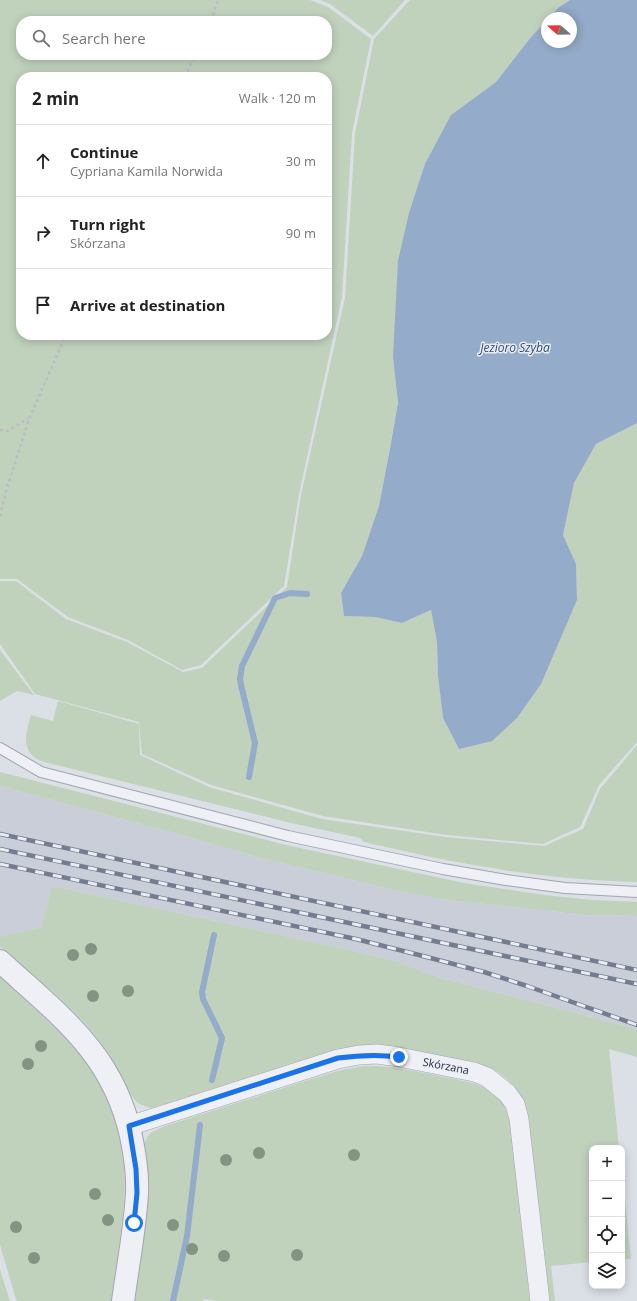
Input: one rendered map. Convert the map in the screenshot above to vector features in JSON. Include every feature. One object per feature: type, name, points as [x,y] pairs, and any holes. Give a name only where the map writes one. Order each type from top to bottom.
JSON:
[{"type":"street","points":[[0,961],[71,1026],[92,1050],[113,1083],[124,1110],[129,1126],[136,1169],[137,1193],[123,1301]]},
{"type":"street","name":"Skórzana","points":[[129,1126],[338,1058],[377,1054],[399,1057],[481,1074],[496,1083],[507,1093],[515,1104],[519,1118],[540,1301]]},
{"type":"lane","points":[[0,748],[41,772],[300,838],[443,869],[506,880],[565,888],[637,892]]},
{"type":"path","points":[[213,16],[218,0]]},
{"type":"path","points":[[187,72],[193,60]]},
{"type":"path","points":[[0,516],[6,491],[29,418],[64,340]]},
{"type":"path","points":[[0,430],[7,431],[29,418]]},
{"type":"shaded area","points":[[0,786],[258,857],[390,889],[440,899],[585,915],[637,916],[637,1030],[437,977],[395,961],[52,886],[42,927],[0,937]]},
{"type":"green space","points":[[0,0],[310,0],[328,7],[371,39],[352,133],[342,297],[299,494],[284,586],[201,665],[182,670],[128,640],[68,617],[17,579],[0,579]]},
{"type":"green space","points":[[320,0],[405,0],[373,36],[330,4]]},
{"type":"green space","points":[[410,0],[570,0],[554,12],[541,12],[541,26],[496,82],[451,115],[393,357],[398,403],[379,506],[362,556],[341,593],[344,616],[375,617],[402,623],[431,610],[437,642],[438,676],[443,718],[459,749],[560,638],[577,600],[576,564],[563,535],[574,483],[596,444],[637,423],[637,742],[599,785],[580,827],[543,844],[447,835],[323,816],[211,785],[142,754],[139,722],[35,694],[0,644],[0,581],[16,581],[66,619],[127,642],[183,672],[202,668],[287,587],[301,495],[345,298],[355,134],[374,39]]},
{"type":"green space","points":[[0,650],[34,695],[17,691],[0,701]]},
{"type":"green space","points":[[58,701],[139,724],[140,755],[209,787],[322,819],[445,837],[544,846],[583,829],[600,789],[637,745],[637,882],[542,875],[440,859],[364,842],[360,838],[291,823],[44,762],[36,759],[28,749],[26,743],[27,730],[31,715],[53,721]]},
{"type":"green space","points":[[0,772],[286,845],[464,883],[544,895],[592,900],[637,902],[637,916],[585,915],[440,899],[390,889],[258,857],[0,786]]},
{"type":"green space","points":[[52,886],[395,961],[437,977],[637,1030],[637,1057],[609,1049],[619,1145],[589,1145],[589,1262],[551,1266],[555,1301],[550,1301],[529,1128],[515,1087],[498,1072],[489,1068],[324,1054],[152,1108],[145,1106],[139,1104],[128,1091],[107,1051],[84,1022],[57,996],[0,947],[0,937],[42,927]]},
{"type":"green space","points":[[0,976],[77,1048],[102,1086],[111,1108],[118,1131],[124,1161],[125,1188],[112,1301],[17,1301],[16,1299],[0,1245]]},
{"type":"green space","points":[[363,1066],[406,1069],[472,1083],[488,1090],[502,1102],[510,1121],[530,1301],[219,1301],[204,1299],[203,1301],[135,1301],[149,1186],[144,1143],[148,1136],[152,1132],[165,1126],[338,1071]]},
{"type":"green space","points":[[625,1202],[631,1259],[625,1259]]},
{"type":"green space","points":[[0,1270],[10,1301],[0,1301]]},
{"type":"water","name":"Jezioro Szyba","points":[[570,0],[637,0],[637,423],[596,444],[574,483],[563,535],[576,564],[577,600],[541,684],[517,718],[492,741],[459,749],[443,718],[438,676],[437,642],[431,610],[402,623],[375,617],[344,616],[341,593],[362,556],[379,506],[398,403],[393,357],[398,261],[409,213],[425,164],[451,115],[496,82],[541,26],[541,48],[577,48],[577,12],[554,12]]},
{"type":"waterway","points":[[249,777],[255,743],[241,685],[240,679],[242,666],[275,598],[290,593],[307,594]]},
{"type":"waterway","points":[[212,1080],[222,1038],[203,999],[202,992],[214,935]]},
{"type":"waterway","points":[[173,1301],[187,1236],[200,1125]]},
{"type":"railway","points":[[0,834],[637,970]]},
{"type":"railway","points":[[0,849],[637,984]]},
{"type":"railway","points":[[0,864],[356,939],[484,972],[637,1025]]},
{"type":"route","points":[[134,1223],[137,1193],[136,1169],[129,1126],[338,1058],[377,1054],[399,1057]]}]
